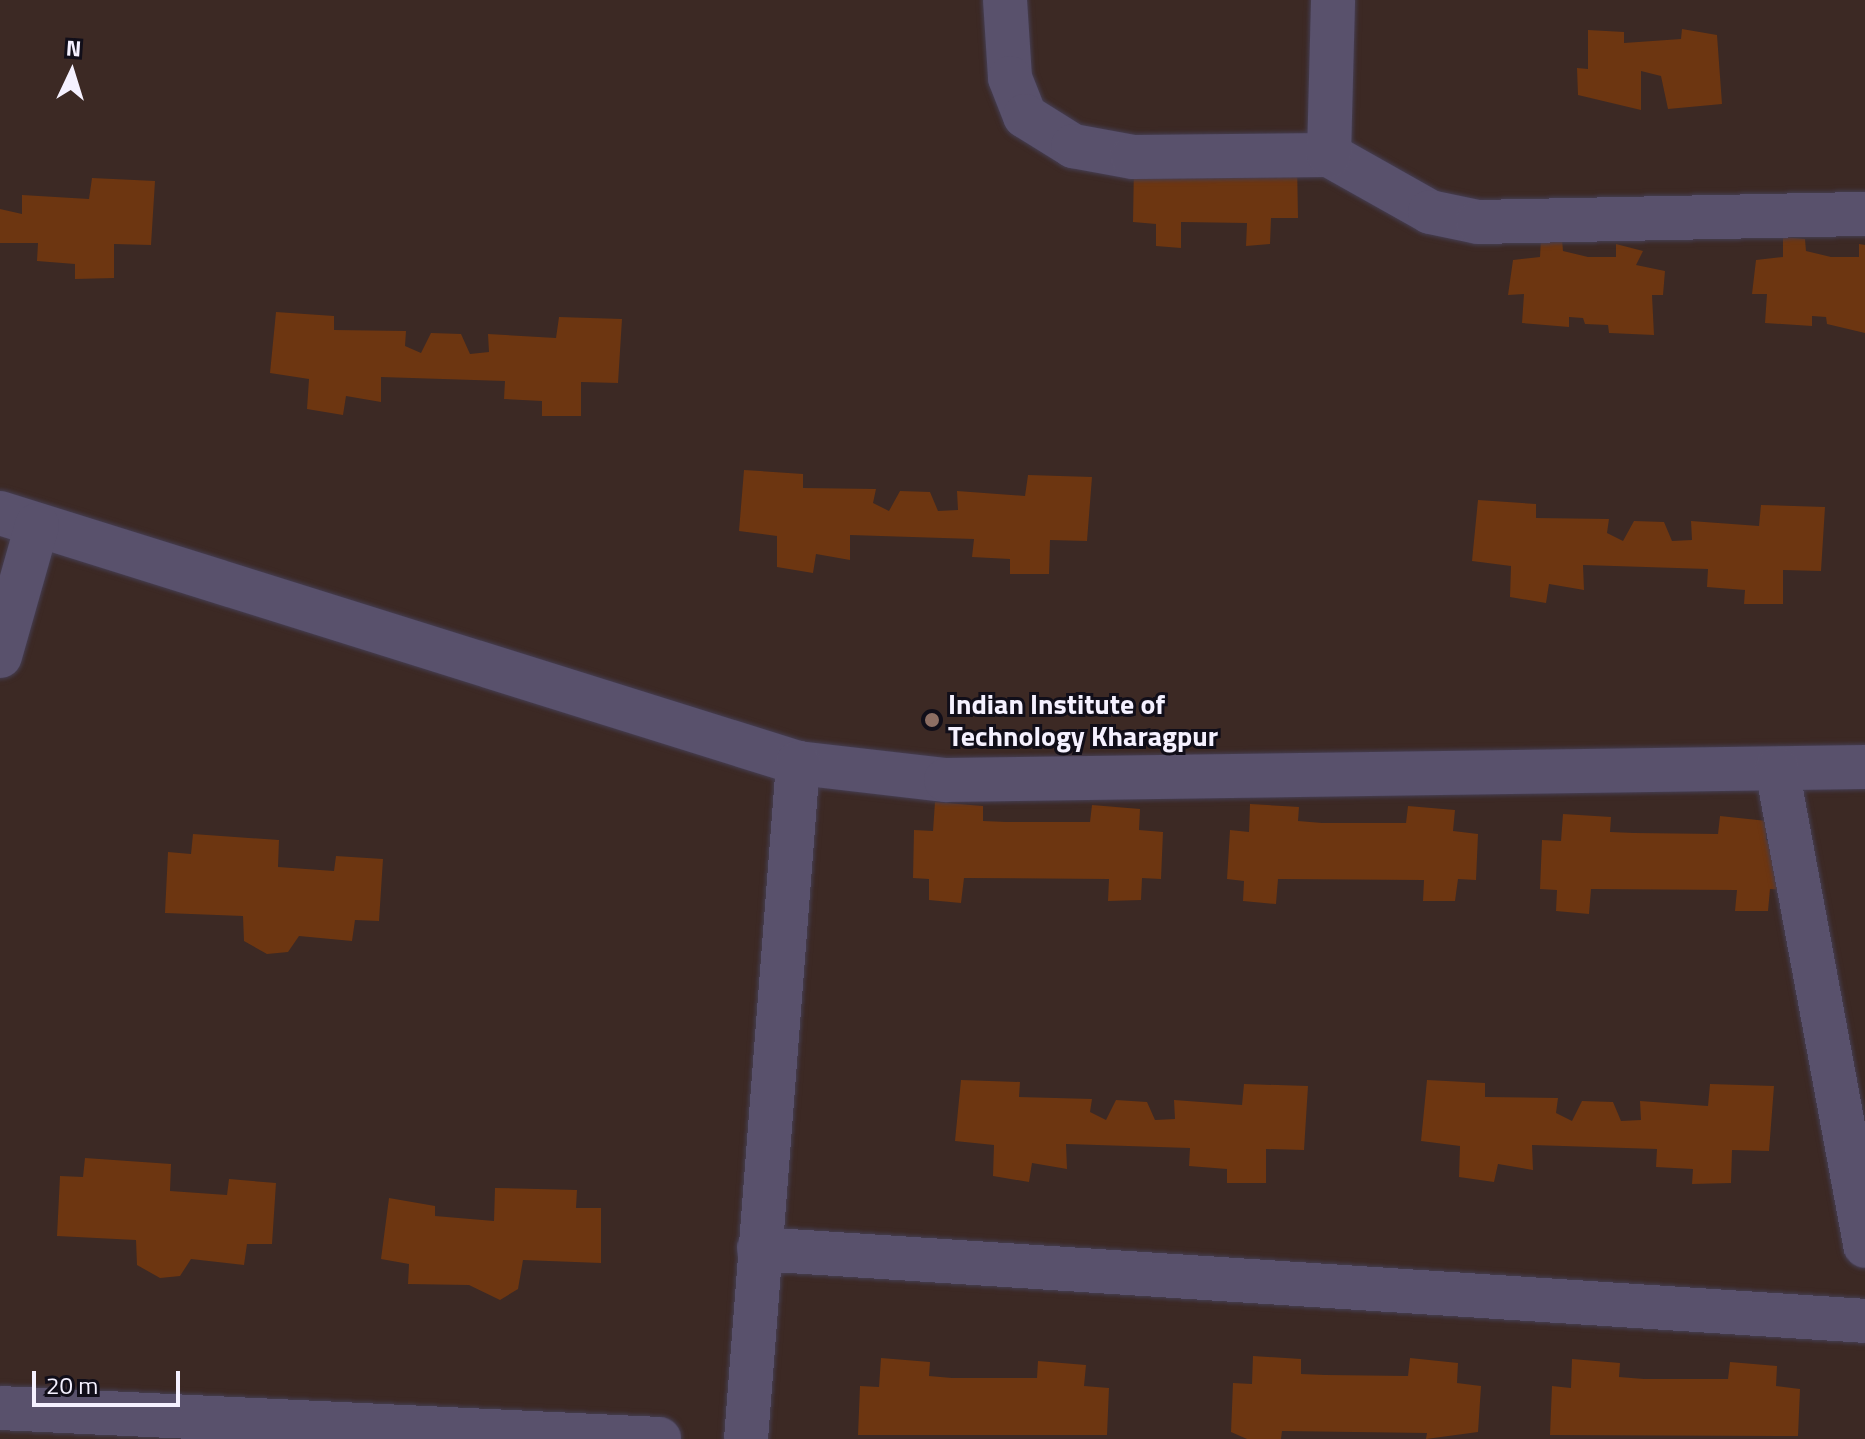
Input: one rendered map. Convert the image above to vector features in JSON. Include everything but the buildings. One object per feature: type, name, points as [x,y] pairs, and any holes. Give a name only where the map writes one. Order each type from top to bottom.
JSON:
[{"type":"street","points":[[1005,0],[1010,78],[1025,116],[1073,146],[1133,157],[1329,155],[1430,212],[1478,222],[1865,214]]},
{"type":"street","points":[[1329,155],[1333,0]]},
{"type":"street","points":[[0,656],[18,519],[798,763],[946,780],[1865,767]]},
{"type":"street","points":[[746,1439],[798,763]]},
{"type":"street","points":[[1777,769],[1865,1246]]},
{"type":"street","points":[[759,1249],[1865,1321]]},
{"type":"street","points":[[0,1408],[659,1439]]},
{"type":"shaded area","name":"Indian Institute of Technology Kharagpur","points":[[0,0],[1865,0],[1865,1439],[0,1439]]},
{"type":"place","name":"Indian Institute of Technology Kharagpur","points":[[932,720]]}]
